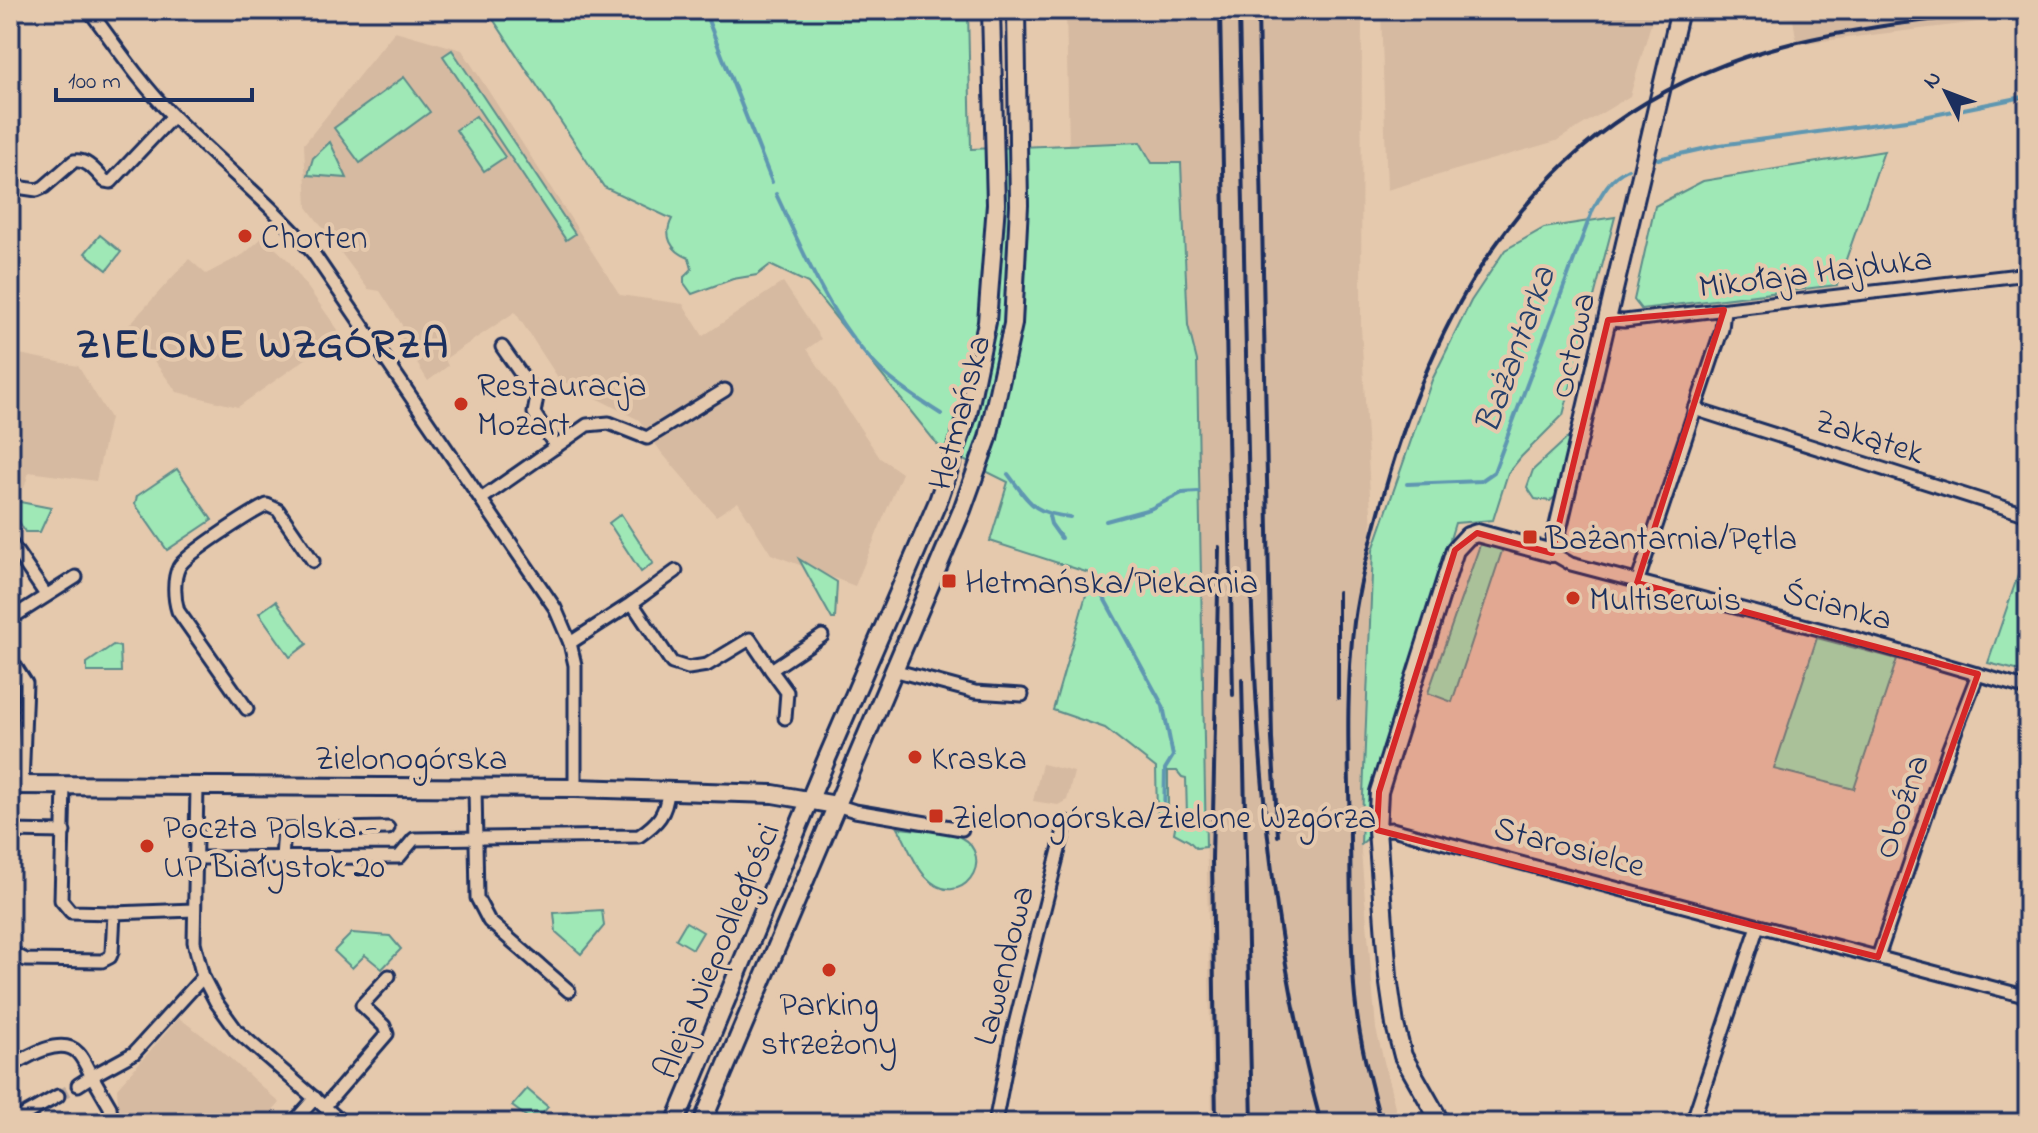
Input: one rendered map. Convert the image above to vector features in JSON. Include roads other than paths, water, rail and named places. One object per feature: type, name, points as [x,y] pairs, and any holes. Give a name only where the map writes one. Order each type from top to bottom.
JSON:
[{"type":"main road","name":"Hetmańska","points":[[811,800],[938,501],[968,414],[987,322],[996,204],[991,10]]},
{"type":"main road","name":"Hetmańska","points":[[836,805],[962,510],[988,438],[1013,324],[1019,205],[1016,10]]},
{"type":"main road","name":"Octowa","points":[[1552,553],[1680,10]]},
{"type":"main road","points":[[938,501],[962,510]]},
{"type":"main road","name":"Ścianka","points":[[1377,830],[1379,792],[1455,550],[1468,536],[1477,533],[1552,553]]},
{"type":"main road","name":"Zielonogórska","points":[[16,785],[575,788],[773,794],[836,805]]},
{"type":"main road","name":"Aleja Niepodległości","points":[[675,1123],[811,800]]},
{"type":"main road","name":"Aleja Niepodległości","points":[[702,1123],[836,805]]},
{"type":"main road","points":[[1377,830],[1388,977],[1395,1025],[1403,1056],[1441,1123]]},
{"type":"street","points":[[89,10],[140,80],[173,116],[276,212],[313,253],[555,608],[570,643],[575,665],[575,788]]},
{"type":"street","points":[[10,186],[37,190],[80,160],[85,161],[105,181],[111,182],[173,116]]},
{"type":"street","name":"Mikołaja Hajduka","points":[[1608,320],[1624,321],[2028,274]]},
{"type":"street","points":[[1637,583],[1722,329],[1724,310]]},
{"type":"street","points":[[502,347],[537,397],[534,413],[556,447]]},
{"type":"street","points":[[481,499],[587,425],[609,423],[647,438],[725,390]]},
{"type":"street","name":"Zakątek","points":[[1694,409],[2028,515]]},
{"type":"street","points":[[247,709],[178,611],[175,602],[177,571],[188,557],[267,505],[278,510],[313,561]]},
{"type":"street","points":[[10,542],[46,595]]},
{"type":"street","name":"Ścianka","points":[[1552,553],[1571,564],[1637,583],[1857,639],[2028,689]]},
{"type":"street","points":[[570,643],[676,571]]},
{"type":"street","points":[[10,619],[76,577]]},
{"type":"street","points":[[632,603],[672,663],[688,668],[707,665],[750,639],[787,692],[785,718]]},
{"type":"street","points":[[771,670],[822,636]]},
{"type":"street","points":[[10,658],[26,683],[16,785]]},
{"type":"street","points":[[893,670],[975,692],[1022,695]]},
{"type":"street","name":"Oboźna","points":[[1878,957],[1949,748],[1978,674]]},
{"type":"street","points":[[64,786],[63,904],[71,912],[194,910]]},
{"type":"street","points":[[197,787],[194,942],[203,977],[237,1031],[343,1123]]},
{"type":"street","points":[[475,787],[477,898],[489,921],[569,991]]},
{"type":"street","points":[[194,858],[399,857],[414,839],[639,836],[656,825],[666,810],[668,791]]},
{"type":"street","points":[[836,805],[962,829]]},
{"type":"street","name":"Lawendowa","points":[[995,1123],[1011,1040],[1066,822]]},
{"type":"street","points":[[282,858],[284,830],[388,828]]},
{"type":"street","name":"Starosielce","points":[[1377,830],[1392,829],[2028,997]]},
{"type":"street","points":[[10,831],[64,832]]},
{"type":"street","points":[[10,952],[26,960],[107,960],[112,952],[114,913]]},
{"type":"street","points":[[1692,1123],[1758,926]]},
{"type":"street","points":[[293,1123],[320,1102],[387,1034],[384,1026],[362,1005],[389,976]]},
{"type":"street","points":[[78,1085],[134,1053],[203,977]]},
{"type":"street","points":[[10,1067],[39,1049],[68,1048],[79,1053],[110,1107],[112,1123]]},
{"type":"street","points":[[10,1123],[58,1096]]},
{"type":"waterway","name":"Bażantarka","points":[[704,10],[772,182]]},
{"type":"waterway","name":"Bażantarka","points":[[1658,159],[1720,145],[1914,119],[2028,96]]},
{"type":"waterway","name":"Bażantarka","points":[[1407,484],[1481,481],[1494,472],[1593,209],[1611,181],[1628,169]]},
{"type":"waterway","name":"Bażantarka","points":[[776,194],[822,290],[850,335],[885,374],[941,414]]},
{"type":"waterway","name":"Bażantarka","points":[[1008,474],[1033,505],[1047,513],[1070,517]]},
{"type":"waterway","name":"Bażantarka","points":[[1106,521],[1150,509],[1182,493],[1198,492]]},
{"type":"waterway","points":[[1049,516],[1061,538]]},
{"type":"waterway","points":[[1093,578],[1163,706],[1173,756],[1165,769],[1164,818]]},
{"type":"tunnel","points":[[58,1096],[78,1085]]},
{"type":"railway","points":[[1220,10],[1233,695]]},
{"type":"railway","points":[[1239,10],[1250,537],[1263,789],[1284,956],[1321,1123]]},
{"type":"railway","points":[[1258,10],[1272,739],[1278,836]]},
{"type":"railway","points":[[1381,1123],[1359,1029],[1352,959],[1348,731],[1354,622],[1365,567],[1396,455],[1440,342],[1468,289],[1500,238],[1538,192],[1581,150],[1629,113],[1674,87],[1720,66],[1812,39],[2009,10]]},
{"type":"railway","points":[[1216,1123],[1212,859],[1219,547]]},
{"type":"railway","points":[[1338,592],[1338,698]]},
{"type":"railway","points":[[1242,679],[1252,1123]]},
{"type":"place","name":"Chorten","points":[[245,236]]},
{"type":"place","name":"Restauracja Mozart","points":[[461,404]]},
{"type":"place","name":"Bażantarnia/Pętla","points":[[1530,537]]},
{"type":"place","name":"Hetmańska/Piekarnia","points":[[949,581]]},
{"type":"place","name":"Multiserwis","points":[[1573,598]]},
{"type":"place","name":"Kraska","points":[[915,757]]},
{"type":"place","name":"Zielonogórska/Zielone Wzgórza","points":[[936,816]]},
{"type":"place","name":"Poczta Polska - UP Białystok 20","points":[[147,846]]},
{"type":"place","name":"Parking strzeżony","points":[[829,970]]},
{"type":"district","name":"ZIELONE WZGÓRZA","points":[[263,342]]}]
